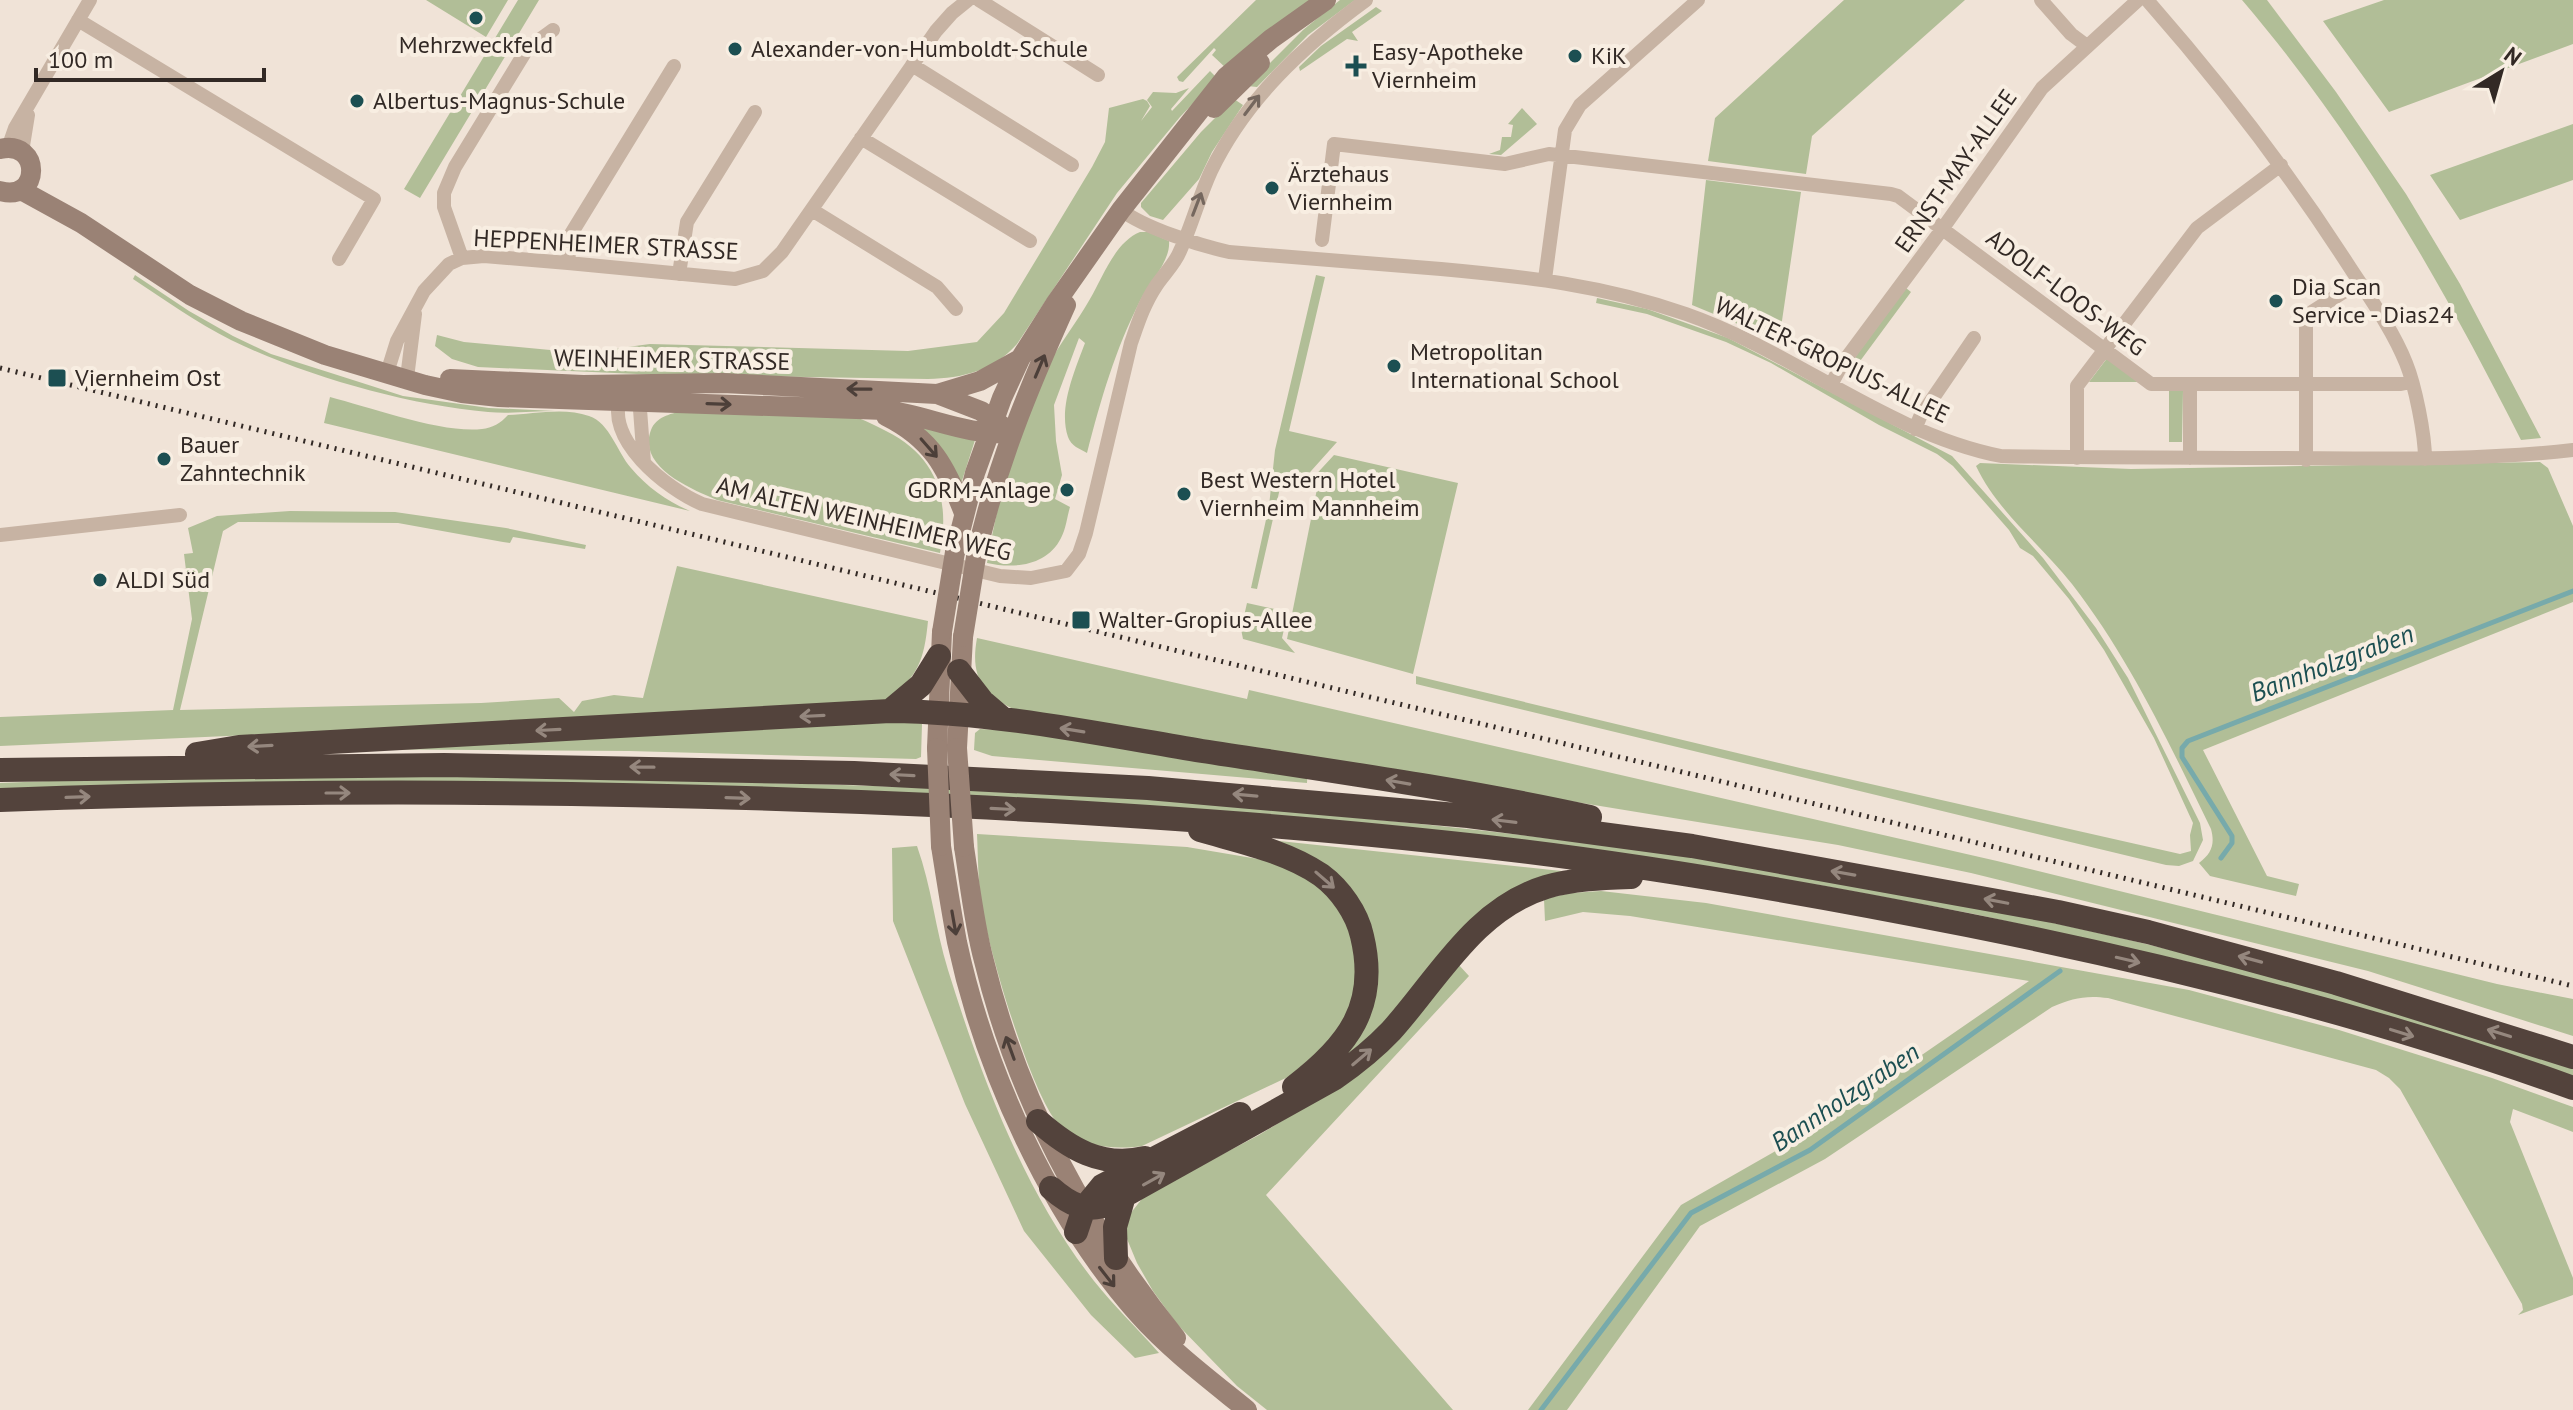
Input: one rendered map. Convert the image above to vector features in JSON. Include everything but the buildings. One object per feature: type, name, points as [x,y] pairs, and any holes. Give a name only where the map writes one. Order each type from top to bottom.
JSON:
[{"type":"highway","points":[[890,711],[921,685],[941,644]]},
{"type":"highway","points":[[959,671],[983,702],[1003,719]]},
{"type":"highway","points":[[114,767],[239,747],[890,711],[948,713],[1003,719],[1544,808],[1639,828],[1692,846]]},
{"type":"highway","points":[[0,770],[444,765],[854,773],[1086,784],[1468,816],[1692,846],[2058,912],[2148,932],[2336,983],[2573,1057]]},
{"type":"highway","points":[[0,800],[298,793],[841,801],[1148,816],[1456,843],[1694,875],[2006,933],[2213,979],[2342,1014],[2573,1088]]},
{"type":"highway","points":[[1076,1232],[1084,1208],[1102,1186],[1292,1088],[1323,1065],[1348,1034],[1361,1009],[1368,984],[1367,956],[1359,924],[1346,900],[1324,877],[1302,863],[1268,850],[1148,816]]},
{"type":"highway","points":[[1051,1188],[1069,1202],[1084,1208],[1102,1207],[1335,1078],[1365,1056],[1391,1031],[1474,930],[1509,904],[1546,887],[1591,879],[1694,875]]},
{"type":"highway","points":[[1038,1121],[1069,1146],[1097,1158],[1120,1162],[1159,1154]]},
{"type":"highway","points":[[1116,1258],[1115,1227],[1124,1196]]},
{"type":"main road","points":[[1247,1410],[1166,1343],[1138,1314],[1076,1232],[1051,1188],[999,1079],[977,1016],[957,943],[941,846],[948,713],[941,644],[964,513],[991,427],[1020,359],[1121,210],[1226,77],[1271,39],[1318,6]]},
{"type":"main road","points":[[10,150],[31,164],[11,190]]},
{"type":"main road","name":"WEINHEIMER STRASSE","points":[[11,190],[81,223],[190,295],[241,321],[325,355],[462,393],[499,397],[868,408],[991,427],[1011,433]]},
{"type":"main road","points":[[948,713],[959,671],[976,557],[990,495],[1011,433],[1059,320],[1093,250]]},
{"type":"main road","name":"WEINHEIMER STRASSE","points":[[937,394],[980,381],[1020,359]]},
{"type":"main road","name":"WEINHEIMER STRASSE","points":[[397,376],[583,385],[723,383],[937,394],[967,405],[991,427]]},
{"type":"main road","name":"WEINHEIMER STRASSE","points":[[868,408],[903,424],[927,443],[950,478],[964,513]]},
{"type":"main road","points":[[947,748],[983,960],[1006,1038],[1038,1121],[1084,1208],[1116,1258],[1209,1378]]},
{"type":"street","points":[[10,150],[34,95],[90,0]]},
{"type":"street","name":"HEPPENHEIMER STRASSE","points":[[397,376],[411,362],[416,305],[438,274],[462,258],[484,256],[735,279],[763,271],[782,252],[912,65],[952,13],[968,0]]},
{"type":"street","points":[[979,0],[1098,75]]},
{"type":"street","points":[[1185,238],[1214,167],[1254,102],[1298,54],[1366,0]]},
{"type":"street","points":[[1545,279],[1565,130],[1580,105],[1698,0]]},
{"type":"street","points":[[2041,0],[2071,34],[2087,46]]},
{"type":"street","name":"ERNST-MAY-ALLEE","points":[[1831,385],[1842,364],[2042,88],[2138,0]]},
{"type":"street","points":[[2147,0],[2203,64],[2281,165],[2359,282],[2407,364],[2425,445],[2425,459]]},
{"type":"street","points":[[78,20],[374,199],[339,259]]},
{"type":"street","points":[[462,258],[444,207],[444,193],[455,167],[527,49],[553,30]]},
{"type":"street","points":[[912,65],[1072,165]]},
{"type":"street","points":[[568,263],[571,234],[674,66]]},
{"type":"street","points":[[679,274],[687,222],[755,112]]},
{"type":"street","points":[[861,138],[1030,241]]},
{"type":"street","name":"ADOLF-LOOS-WEG","points":[[1322,240],[1334,144],[1505,164],[1549,154],[1561,155],[1898,196],[2151,384],[2411,382]]},
{"type":"street","points":[[2077,458],[2077,386],[2197,228],[2281,165]]},
{"type":"street","points":[[812,210],[937,287],[956,309]]},
{"type":"street","name":"WALTER-GROPIUS-ALLEE","points":[[1121,210],[1147,225],[1208,248],[1229,252],[1545,279],[1608,290],[1688,315],[1780,355],[1915,429],[1965,449],[2001,456],[2425,459],[2567,451]]},
{"type":"street","name":"AM ALTEN WEINHEIMER WEG","points":[[619,401],[623,428],[644,463],[674,491],[702,504],[1000,576],[1031,578],[1066,571],[1079,554],[1086,533],[1131,343],[1154,289],[1178,256],[1185,238]]},
{"type":"street","points":[[2306,460],[2306,325],[2301,319],[2359,282]]},
{"type":"street","points":[[1915,429],[1974,338]]},
{"type":"street","points":[[619,401],[631,383],[641,402],[644,463]]},
{"type":"street","points":[[2190,384],[2190,458]]},
{"type":"street","points":[[0,535],[180,515]]},
{"type":"green space","name":"Mehrzweckfeld","points":[[426,0],[508,0],[486,37]]},
{"type":"green space","points":[[518,0],[539,0],[420,198],[404,189]]},
{"type":"green space","points":[[1256,0],[1310,0],[1227,69],[1212,55],[1216,50],[1214,48],[1183,82],[1179,81],[1177,77]]},
{"type":"green space","points":[[1340,0],[1355,0],[1308,35],[1257,87],[1247,86],[1303,30]]},
{"type":"green space","points":[[1844,0],[1965,0],[1812,136],[1806,174],[1708,161],[1715,118]]},
{"type":"green space","points":[[2242,0],[2267,0],[2336,92],[2406,194],[2460,284],[2541,438],[2521,440],[2460,324],[2395,212],[2323,104]]},
{"type":"green space","points":[[2384,0],[2573,0],[2573,44],[2389,112],[2323,21]]},
{"type":"green space","points":[[1376,7],[1382,11],[1352,32],[1358,41],[1347,39],[1300,71],[1299,67],[1321,46]]},
{"type":"green space","points":[[1210,71],[1217,78],[1117,193],[1017,344],[998,361],[977,371],[928,379],[637,374],[478,367],[452,359],[435,346],[437,335],[464,342],[582,353],[650,344],[908,351],[977,342],[1004,313],[1092,167],[1105,142],[1109,108],[1143,99],[1150,106],[1141,121],[1152,107],[1147,100],[1153,92],[1176,93],[1189,88],[1172,111]]},
{"type":"green space","points":[[1234,99],[1243,105],[1212,152],[1199,179],[1163,220],[1150,216],[1141,203],[1201,132]]},
{"type":"green space","points":[[1522,108],[1537,124],[1501,155],[1489,154],[1500,150],[1502,137],[1511,137],[1513,125],[1508,124]]},
{"type":"green space","points":[[2573,124],[2573,180],[2460,220],[2430,175]]},
{"type":"green space","points":[[1706,180],[1801,192],[1779,341],[1692,305]]},
{"type":"green space","points":[[1140,232],[1169,241],[1169,249],[1123,338],[1087,453],[1071,443],[1065,426],[1069,389],[1085,343],[1079,338],[1054,405],[1062,475],[1055,499],[1070,507],[1063,534],[1055,547],[1039,560],[1008,566],[987,563],[1010,462],[1037,388],[1110,261],[1123,244]]},
{"type":"green space","points":[[135,275],[189,311],[271,354],[403,396],[489,408],[555,411],[496,413],[457,408],[391,396],[323,377],[218,333],[133,279]]},
{"type":"green space","points":[[1316,275],[1325,277],[1289,431],[1337,442],[1303,480],[1283,475],[1257,589],[1251,588],[1269,506],[1275,450]]},
{"type":"green space","points":[[1906,288],[1911,292],[1852,372],[1847,368]]},
{"type":"green space","points":[[1597,298],[1647,309],[1728,338],[1952,456],[2043,558],[2096,628],[2128,678],[2200,823],[2203,840],[2193,861],[2179,866],[2166,865],[1416,684],[1416,676],[1800,768],[2180,854],[2191,851],[2193,823],[2154,738],[2104,650],[2069,599],[2033,556],[2020,548],[2009,530],[1953,466],[1937,454],[1879,425],[1771,363],[1726,342],[1647,314],[1596,303]]},
{"type":"green space","points":[[2108,357],[2141,382],[2089,382]]},
{"type":"green space","points":[[2169,391],[2183,391],[2182,442],[2169,442]]},
{"type":"green space","points":[[330,397],[448,428],[489,428],[508,415],[559,411],[580,413],[602,425],[644,482],[690,511],[324,423]]},
{"type":"green space","points":[[682,411],[839,415],[861,419],[886,431],[918,454],[936,482],[943,515],[940,553],[717,500],[681,483],[659,466],[649,443],[656,422]]},
{"type":"green space","points":[[913,418],[975,440],[960,487]]},
{"type":"green space","points":[[1334,455],[1458,483],[1413,674],[1287,639],[1318,484],[1310,481]]},
{"type":"green space","points":[[2540,462],[2548,468],[2573,526],[2573,602],[2203,750],[2267,876],[2299,884],[2296,896],[2210,876],[2199,863],[2211,848],[2211,829],[2131,672],[2072,584],[2007,513],[1976,466],[1980,463],[2131,469]]},
{"type":"green space","points":[[290,511],[395,512],[506,528],[586,545],[585,549],[513,537],[510,543],[398,523],[238,522],[223,531],[180,710],[481,703],[559,698],[574,712],[582,701],[614,695],[643,698],[677,566],[928,621],[924,647],[913,675],[888,702],[569,721],[0,746],[0,717],[173,710],[192,619],[184,554],[193,553],[188,528],[217,516]]},
{"type":"green space","points":[[1247,603],[1288,612],[1282,638],[1295,653],[1243,639],[1241,629]]},
{"type":"green space","points":[[977,638],[1247,699],[1249,690],[1997,861],[2497,984],[2573,999],[2573,1036],[2368,971],[1971,873],[1838,845],[1308,758],[1307,783],[992,756],[974,750],[975,733],[980,729],[1018,731],[1017,711],[995,698],[981,683],[975,663]]},
{"type":"green space","points":[[919,721],[922,724],[921,757],[916,759],[629,751],[337,749]]},
{"type":"green space","points":[[454,776],[886,786],[1145,798],[1505,833],[1660,853],[1969,905],[2122,938],[2274,976],[2424,1020],[2573,1069],[2573,1077],[2185,961],[1974,914],[1819,885],[1286,816],[0,789],[0,783],[122,778]]},
{"type":"green space","points":[[977,834],[1187,847],[1264,860],[1296,871],[1324,889],[1342,911],[1354,943],[1360,975],[1353,1006],[1335,1037],[1290,1076],[1142,1146],[1110,1147],[1079,1139],[1061,1127],[1049,1111],[1012,1020],[981,902]]},
{"type":"green space","points":[[1260,839],[1580,873],[1543,879],[1384,1026],[1318,1077],[1356,1036],[1359,908]]},
{"type":"green space","points":[[917,846],[961,1011],[1007,1132],[1046,1209],[1069,1246],[1094,1281],[1159,1353],[1135,1358],[1091,1315],[1024,1231],[965,1104],[893,921],[892,848]]},
{"type":"green space","points":[[1601,891],[1706,903],[2189,990],[2339,1030],[2573,1107],[2573,1132],[2513,1109],[2510,1122],[2573,1278],[2573,1295],[2518,1315],[2523,1310],[2522,1304],[2400,1089],[2376,1070],[2108,998],[2086,997],[2052,1007],[1825,1159],[1700,1226],[1567,1410],[1528,1410],[1681,1205],[1816,1128],[2029,981],[1630,916],[1583,912],[1545,921],[1544,899]]},
{"type":"green space","points":[[1458,964],[1469,976],[1266,1195],[1453,1410],[1267,1410],[1237,1386],[1177,1324],[1153,1291],[1127,1239],[1130,1214],[1145,1195],[1259,1135],[1362,1072]]},
{"type":"waterway","name":"Bannholzgraben","points":[[2221,858],[2232,843],[2232,836],[2182,757],[2182,748],[2188,741],[2573,591]]},
{"type":"waterway","name":"Bannholzgraben","points":[[1541,1410],[1691,1213],[1810,1150],[2060,971]]},
{"type":"railway","points":[[0,368],[2573,986]]},
{"type":"place","name":"Mehrzweckfeld","points":[[476,18]]},
{"type":"place","name":"Alexander-von-Humboldt-Schule","points":[[735,49]]},
{"type":"place","name":"KiK","points":[[1575,56]]},
{"type":"place","name":"Easy-Apotheke Viernheim","points":[[1356,66]]},
{"type":"place","name":"Albertus-Magnus-Schule","points":[[357,101]]},
{"type":"place","name":"Ärztehaus Viernheim","points":[[1272,188]]},
{"type":"place","name":"Dia Scan Service - Dias24","points":[[2276,301]]},
{"type":"place","name":"Metropolitan International School","points":[[1394,366]]},
{"type":"place","name":"Viernheim Ost","points":[[57,378]]},
{"type":"place","name":"Bauer Zahntechnik","points":[[164,459]]},
{"type":"place","name":"GDRM-Anlage","points":[[1067,490]]},
{"type":"place","name":"Best Western Hotel Viernheim Mannheim","points":[[1184,494]]},
{"type":"place","name":"ALDI Süd","points":[[100,580]]},
{"type":"place","name":"Walter-Gropius-Allee","points":[[1081,620]]}]
